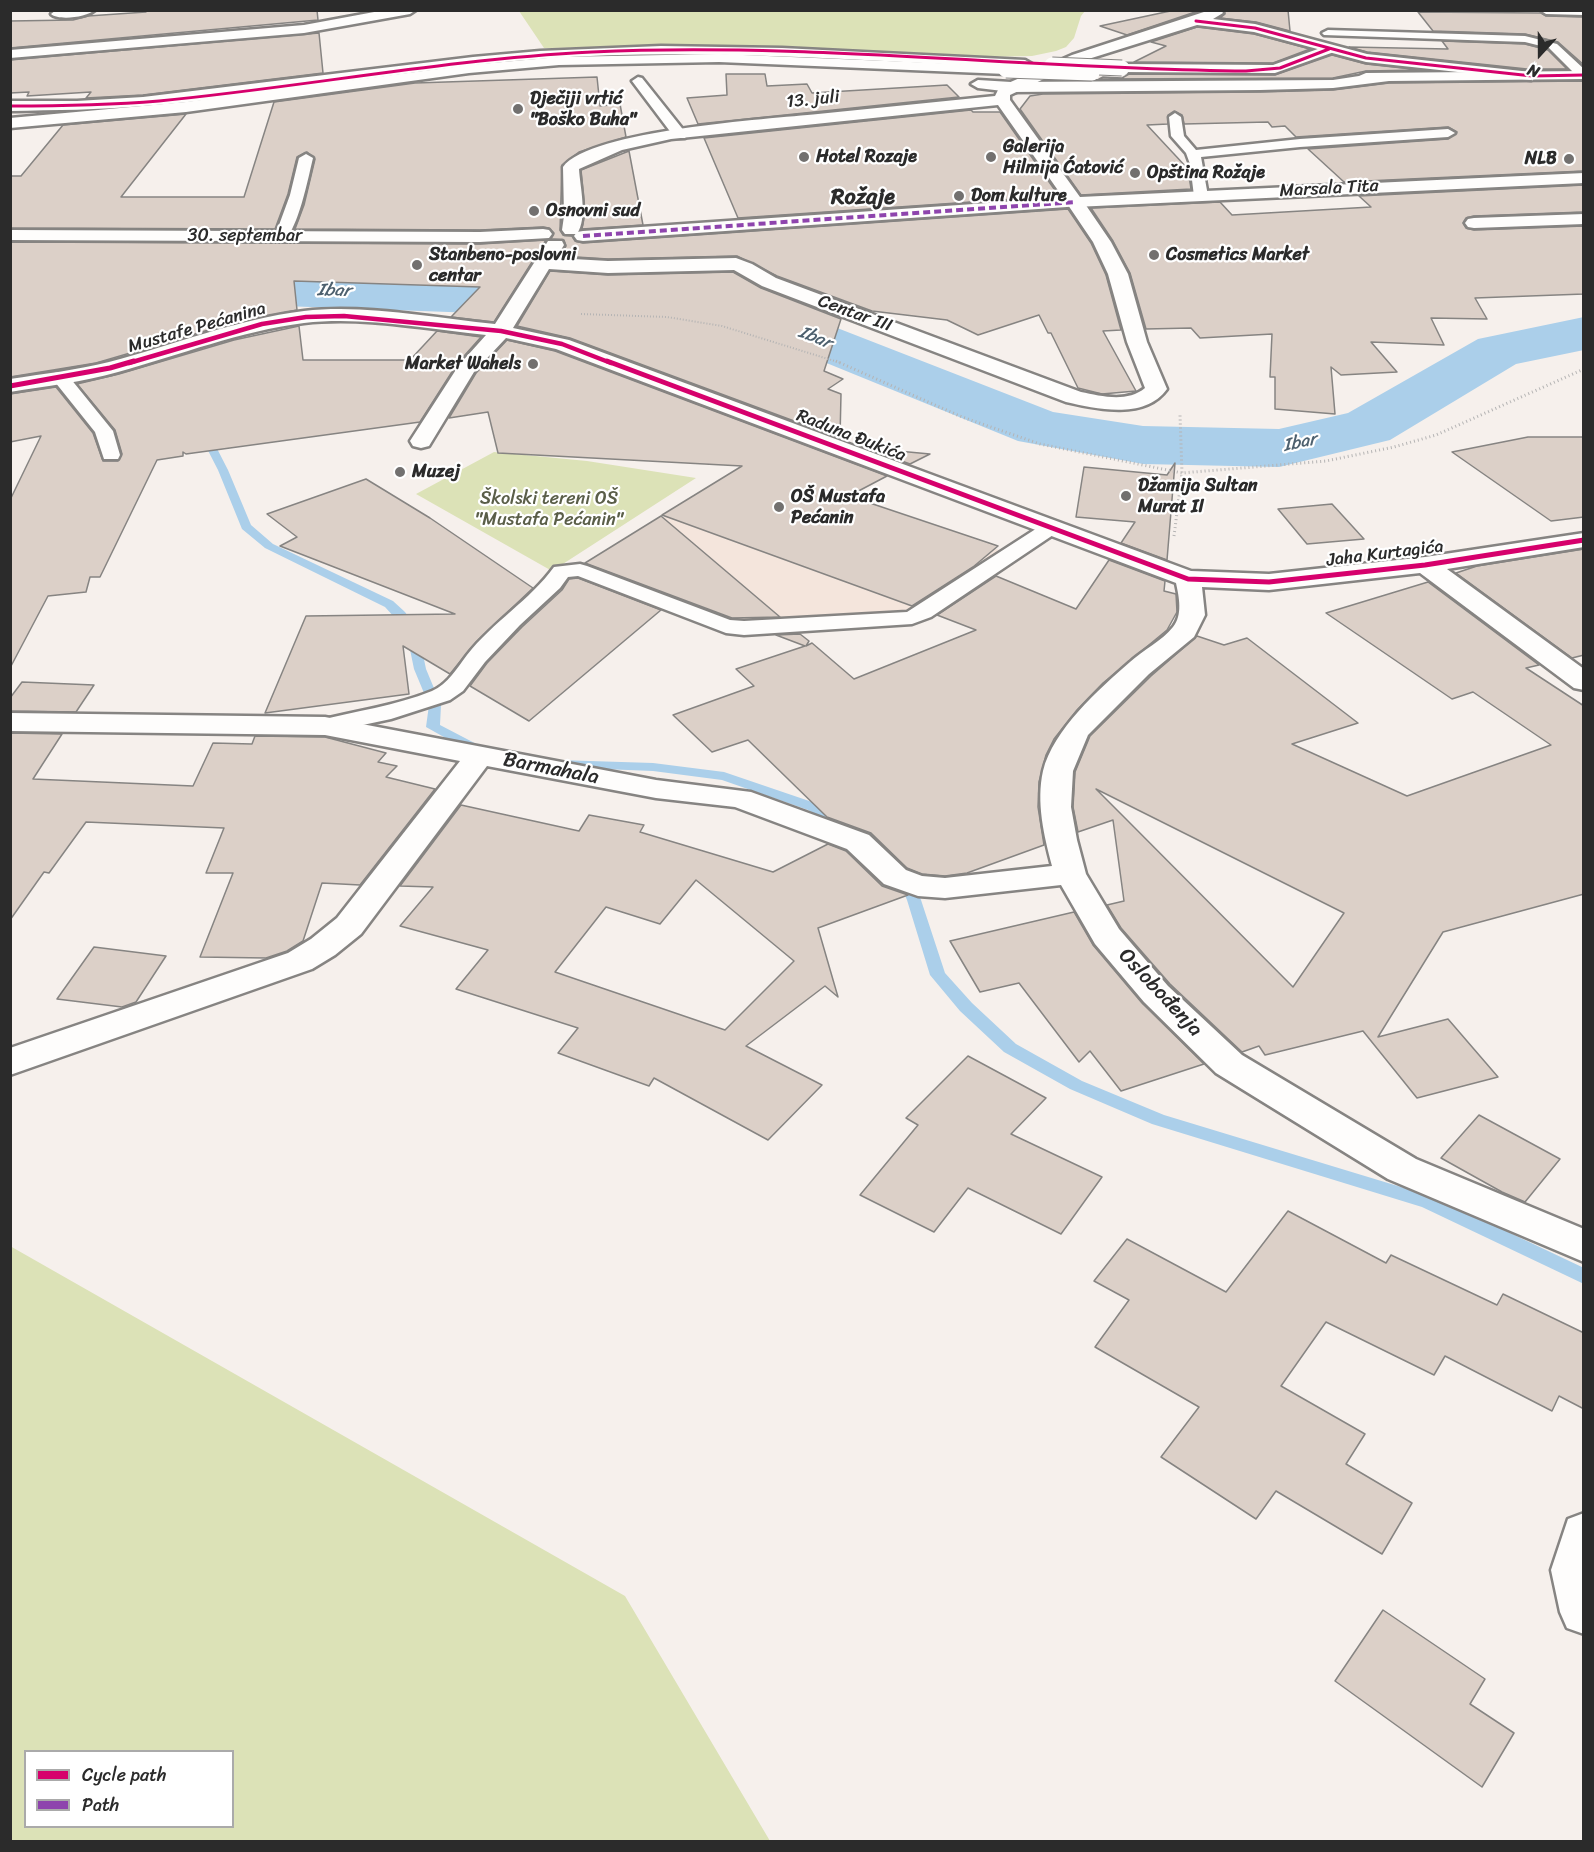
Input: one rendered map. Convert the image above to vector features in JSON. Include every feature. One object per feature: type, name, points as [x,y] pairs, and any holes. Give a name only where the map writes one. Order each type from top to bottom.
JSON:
[{"type":"street","points":[[58,14],[90,10]]},
{"type":"street","points":[[10,54],[304,29],[410,10]]},
{"type":"street","points":[[1006,93],[1077,58],[1196,21],[1218,10]]},
{"type":"street","points":[[1546,10],[1584,11]]},
{"type":"street","points":[[1196,21],[1255,28],[1366,58],[1532,76]]},
{"type":"street","points":[[10,106],[69,108],[220,96],[484,59],[543,54],[746,52],[1122,68],[1275,69],[1329,49]]},
{"type":"street","points":[[719,58],[1006,93],[1333,84],[1388,77]]},
{"type":"street","points":[[10,123],[222,102],[510,65],[611,59],[719,58],[1092,73],[1388,77],[1583,75]]},
{"type":"street","points":[[1366,58],[1382,66],[1388,77]]},
{"type":"street","points":[[1006,93],[1075,202]]},
{"type":"street","name":"13. juli","points":[[577,233],[573,216],[571,167],[581,160],[616,146],[680,135],[1006,93]]},
{"type":"street","name":"Marsala Tita","points":[[547,246],[550,231],[577,233],[1075,202],[1584,178]]},
{"type":"street","name":"Centar III","points":[[547,246],[609,267],[736,264],[747,267],[769,282],[1074,397],[1114,404],[1150,397],[1156,389],[1137,342],[1118,273],[1102,242],[1075,202]]},
{"type":"street","points":[[1474,223],[1583,220]]},
{"type":"street","name":"30. septembar","points":[[10,235],[480,237],[547,246]]},
{"type":"street","points":[[421,441],[466,369],[503,327],[533,281],[547,246]]},
{"type":"street","name":"Mustafe Pećanina","points":[[10,386],[150,357],[262,324],[306,317],[344,316],[503,327]]},
{"type":"street","name":"Raduna Ðukića","points":[[503,327],[562,344],[1179,576]]},
{"type":"street","name":"Jaha Kurtagića","points":[[1179,576],[1269,582],[1425,565],[1584,540]]},
{"type":"street","points":[[1425,565],[1584,682]]},
{"type":"street","name":"Oslobođenja","points":[[1179,576],[1192,600],[1192,615],[1185,631],[1140,668],[1075,732],[1058,771],[1056,807],[1061,840],[1070,874],[1107,936],[1156,994],[1229,1064],[1402,1169],[1584,1246]]},
{"type":"street","name":"Barmahala","points":[[10,722],[325,726],[656,789],[740,798],[858,842],[907,881],[945,888],[1070,874]]},
{"type":"street","points":[[10,1062],[300,961],[323,947],[349,926],[480,755]]},
{"type":"street","points":[[1584,1534],[1575,1570],[1584,1612]]},
{"type":"lane","points":[[1328,33],[1525,39],[1553,46],[1583,75]]},
{"type":"lane","points":[[638,81],[680,135]]},
{"type":"lane","points":[[1175,117],[1177,137],[1192,154],[1200,176],[1201,196]]},
{"type":"lane","points":[[1192,154],[1300,143],[1448,133]]},
{"type":"lane","points":[[282,236],[297,195],[306,158]]},
{"type":"lane","points":[[60,377],[104,431],[111,455]]},
{"type":"lane","points":[[325,726],[383,714],[441,695],[455,686],[477,657],[512,620],[553,584],[561,571],[580,570],[726,626],[744,628],[912,618],[1052,527]]},
{"type":"path","points":[[1179,576],[1182,424]]},
{"type":"shaded area","name":"OŠ Mustafa Pećanin","points":[[752,463],[999,550],[917,612],[743,624],[588,564]]},
{"type":"green space","points":[[519,11],[1085,11],[1081,16],[1074,38],[1066,47],[1032,56],[984,57],[781,46],[544,48]]},
{"type":"green space","name":"Školski tereni OŠ \"Mustafa Pećanin\"","points":[[494,452],[587,461],[696,478],[552,571],[416,494]]},
{"type":"green space","points":[[10,1246],[625,1596],[770,1841],[11,1841]]},
{"type":"building","points":[[147,10],[317,10],[318,20],[10,48],[10,21],[73,20],[88,16],[146,12]]},
{"type":"building","points":[[1175,10],[1201,10],[1127,35],[1100,26]]},
{"type":"building","points":[[1224,10],[1288,10],[1290,31],[1256,22],[1220,18],[1225,14]]},
{"type":"building","points":[[1418,12],[1541,13],[1546,16],[1584,17],[1584,65],[1558,42],[1525,34],[1433,31]]},
{"type":"building","points":[[1197,27],[1254,34],[1310,49],[1273,63],[1134,62],[1166,46],[1151,42]]},
{"type":"building","points":[[319,33],[323,73],[143,95],[86,98],[91,92],[27,96],[29,92],[10,93],[10,60]]},
{"type":"building","points":[[1442,41],[1525,44],[1548,50],[1567,69],[1527,69],[1367,52],[1349,47],[1448,49]]},
{"type":"building","points":[[1332,55],[1366,64],[1421,70],[1366,71],[1333,78],[1099,79],[1103,77],[1122,78],[1129,74],[1275,75]]},
{"type":"building","points":[[726,74],[765,74],[767,86],[807,84],[812,93],[947,85],[959,97],[698,124],[687,98],[727,95]]},
{"type":"building","points":[[597,77],[600,106],[620,104],[626,137],[579,152],[562,165],[560,230],[563,235],[572,236],[575,241],[583,243],[1068,209],[1091,243],[1106,275],[1121,330],[1103,331],[1136,391],[1102,394],[1078,388],[1051,333],[1048,333],[1039,315],[978,335],[947,320],[872,311],[777,276],[737,256],[608,259],[560,256],[566,246],[564,240],[551,239],[554,233],[549,228],[543,227],[480,230],[295,229],[304,205],[315,159],[307,152],[297,157],[288,194],[275,229],[10,228],[10,176],[21,176],[63,125],[186,114],[121,197],[244,197],[274,102],[415,83]]},
{"type":"building","points":[[1584,81],[1584,171],[1344,182],[1308,149],[1448,139],[1457,132],[1448,127],[1296,137],[1285,126],[1272,127],[1268,122],[1184,124],[1182,115],[1174,111],[1168,115],[1168,124],[1147,125],[1188,169],[1191,189],[1081,195],[1020,109],[1030,96],[1043,94],[1260,92],[1333,90],[1389,83]]},
{"type":"building","points":[[971,110],[973,112],[1000,112],[1059,196],[738,218],[704,138]]},
{"type":"building","points":[[629,151],[643,225],[582,229],[585,211],[581,170]]},
{"type":"building","points":[[1584,185],[1584,212],[1474,216],[1466,218],[1463,223],[1466,228],[1474,230],[1584,226],[1584,294],[1475,298],[1487,319],[1431,318],[1444,345],[1371,342],[1397,372],[1341,375],[1331,367],[1335,414],[1275,409],[1275,377],[1270,377],[1272,334],[1200,338],[1191,328],[1146,329],[1130,273],[1113,241],[1091,208],[1220,202],[1232,215],[1371,207],[1359,196]]},
{"type":"building","points":[[546,240],[494,322],[451,317],[480,287],[294,281],[297,310],[229,324],[96,363],[10,377],[10,242],[480,244]]},
{"type":"building","points":[[550,271],[608,275],[733,272],[761,288],[841,319],[824,371],[843,379],[828,389],[841,394],[840,438],[570,338],[517,326]]},
{"type":"building","points":[[299,326],[303,360],[410,360],[437,331],[481,337],[457,364],[420,422],[186,454],[183,452],[183,456],[157,460],[100,577],[90,577],[86,592],[48,596],[10,668],[10,500],[41,436],[10,442],[10,394],[56,387],[93,433],[103,461],[118,461],[122,454],[115,430],[77,384],[234,340]]},
{"type":"building","points":[[507,340],[555,351],[887,476],[849,496],[998,546],[973,567],[912,606],[662,515],[742,466],[498,453],[488,412],[449,418],[476,373]]},
{"type":"building","points":[[1528,437],[1584,437],[1584,517],[1551,521],[1452,452]]},
{"type":"building","points":[[866,448],[930,454],[910,464]]},
{"type":"building","name":"Džamija Sultan Murat II","points":[[1175,463],[1167,560],[1121,543],[1135,522],[1076,517],[1084,467],[1167,475]]},
{"type":"building","points":[[366,479],[430,518],[533,588],[476,642],[450,674],[403,646],[409,694],[265,713],[306,616],[455,614],[280,546],[297,537],[267,514]]},
{"type":"building","points":[[1332,504],[1364,539],[1307,544],[1278,509]]},
{"type":"building","points":[[661,516],[780,617],[732,618],[585,563]]},
{"type":"building","points":[[1584,549],[1584,655],[1572,658],[1456,573],[1477,566]]},
{"type":"building","points":[[1109,560],[1165,581],[1164,591],[1176,594],[1177,612],[1167,630],[1103,683],[1054,739],[1046,755],[1039,782],[1038,807],[1044,845],[967,873],[945,876],[922,874],[907,868],[871,833],[827,817],[748,740],[712,752],[673,715],[754,686],[736,669],[805,646],[776,635],[800,634],[809,641],[806,646],[812,643],[854,679],[976,630],[937,615],[996,576],[1076,609]]},
{"type":"building","points":[[578,578],[661,610],[529,721],[470,686],[487,663],[562,590],[569,579]]},
{"type":"building","points":[[1428,582],[1539,665],[1526,668],[1584,706],[1584,894],[1443,932],[1378,1037],[1448,1019],[1498,1077],[1417,1098],[1363,1031],[1265,1055],[1259,1046],[1242,1052],[1170,984],[1121,928],[1107,905],[1124,901],[1113,820],[1078,832],[1073,807],[1075,772],[1090,736],[1151,676],[1197,636],[1224,645],[1247,638],[1358,723],[1292,744],[1407,796],[1551,745],[1473,692],[1452,699],[1326,613]],"holes":[[[1096,789],[1344,913],[1293,987]]]},
{"type":"building","points":[[22,682],[94,685],[76,712],[10,711],[10,698]]},
{"type":"building","points":[[10,733],[62,734],[33,779],[193,786],[213,743],[252,744],[255,736],[325,737],[386,753],[378,762],[397,766],[386,777],[435,789],[360,885],[322,883],[303,941],[287,951],[266,958],[200,957],[233,873],[206,873],[224,828],[86,822],[49,873],[44,872],[10,920]]},
{"type":"building","points":[[461,805],[579,831],[589,815],[644,825],[640,832],[773,872],[828,844],[846,851],[882,886],[908,895],[818,928],[838,997],[825,986],[746,1046],[822,1085],[768,1140],[654,1078],[649,1086],[558,1053],[578,1028],[456,989],[488,950],[400,926],[433,887],[400,886]],"holes":[[[696,880],[794,961],[725,1030],[555,972],[606,907],[660,924]]]},
{"type":"building","points":[[1074,912],[1093,945],[1142,1003],[1204,1064],[1121,1091],[1090,1051],[1079,1062],[1019,983],[980,992],[950,941]]},
{"type":"building","points":[[94,947],[166,956],[136,1002],[122,1007],[57,999]]},
{"type":"building","points":[[968,1056],[1046,1098],[1011,1134],[1102,1177],[1061,1234],[968,1188],[934,1232],[860,1195],[918,1125],[906,1118]]},
{"type":"building","points":[[1479,1115],[1560,1159],[1525,1202],[1502,1192],[1441,1158]]},
{"type":"building","points":[[1288,1211],[1386,1263],[1391,1255],[1497,1305],[1503,1294],[1584,1333],[1584,1409],[1559,1396],[1552,1411],[1445,1356],[1434,1375],[1326,1322],[1281,1386],[1365,1434],[1346,1464],[1412,1503],[1382,1554],[1276,1491],[1256,1519],[1161,1457],[1199,1407],[1095,1347],[1129,1300],[1094,1281],[1127,1239],[1226,1292]]},
{"type":"building","points":[[1383,1610],[1485,1679],[1470,1704],[1514,1733],[1482,1787],[1335,1681]]},
{"type":"waterway","name":"Ibar","points":[[172,295],[228,288],[669,304],[754,314],[1040,428],[1143,445],[1279,448],[1368,427],[1498,351],[1584,333]]},
{"type":"waterway","points":[[204,433],[223,470],[246,527],[269,546],[389,604],[401,615],[412,630],[420,669],[435,705],[433,727],[481,752]]},
{"type":"waterway","points":[[558,764],[653,767],[724,776],[813,807],[872,837],[896,858],[914,900],[938,975],[966,1007],[1010,1048],[1076,1085],[1158,1120],[1428,1202],[1584,1277]]},
{"type":"marked path","points":[[583,236],[1075,202]]},
{"type":"cycle path","points":[[1196,21],[1255,28],[1366,58],[1532,76],[1584,75]]},
{"type":"cycle path","points":[[10,106],[84,106],[157,101],[448,64],[594,52],[759,52],[1096,67],[1246,71],[1280,68],[1329,49]]},
{"type":"cycle path","points":[[10,386],[110,368],[262,324],[306,317],[344,316],[391,319],[501,331],[562,344],[1188,579],[1269,582],[1425,565],[1584,540]]},
{"type":"place","name":"Dječiji vrtić \"Boško Buha\"","points":[[518,109]]},
{"type":"place","name":"Hotel Rozaje","points":[[804,157]]},
{"type":"place","name":"Galerija Hilmija Ćatović","points":[[991,157]]},
{"type":"place","name":"NLB","points":[[1569,159]]},
{"type":"place","name":"Opština Rožaje","points":[[1135,173]]},
{"type":"place","name":"Dom kulture","points":[[959,196]]},
{"type":"place","name":"Osnovni sud","points":[[534,211]]},
{"type":"place","name":"Cosmetics Market","points":[[1154,255]]},
{"type":"place","name":"Stanbeno-poslovni centar","points":[[417,265]]},
{"type":"place","name":"Market Wahels","points":[[533,364]]},
{"type":"place","name":"Muzej","points":[[400,472]]},
{"type":"place","name":"Džamija Sultan Murat II","points":[[1126,496]]},
{"type":"place","name":"OŠ Mustafa Pećanin","points":[[779,507]]},
{"type":"district","name":"Rožaje","points":[[863,198]]}]
